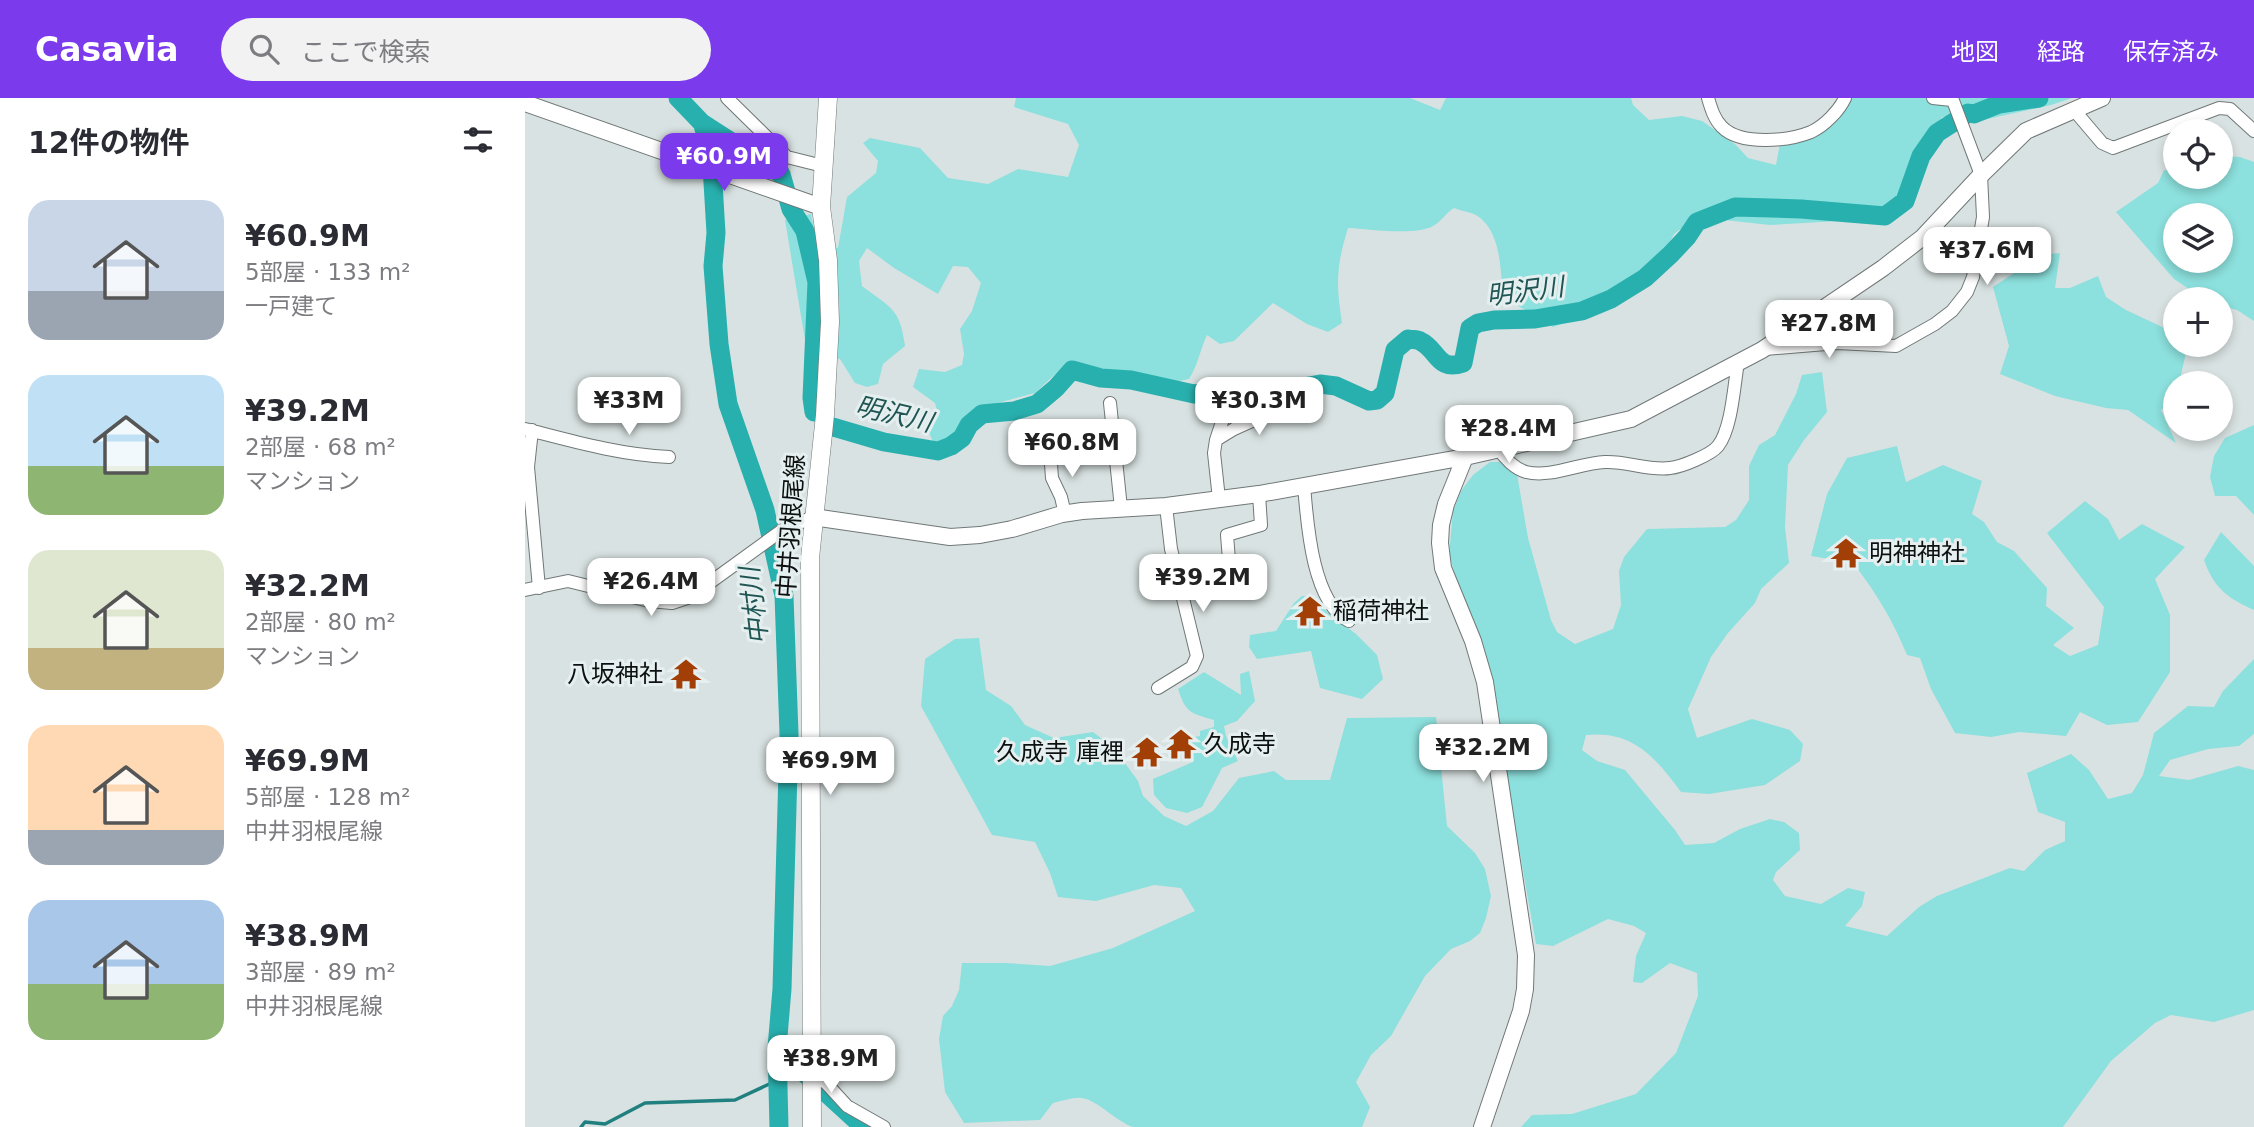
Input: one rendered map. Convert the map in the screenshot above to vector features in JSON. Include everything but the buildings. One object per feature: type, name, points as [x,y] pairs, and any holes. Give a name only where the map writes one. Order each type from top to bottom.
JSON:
[{"type":"main road","name":"中井羽根尾線","points":[[812,1121],[810,558],[825,415],[830,322],[828,260],[821,207],[828,98]]},
{"type":"street","points":[[727,98],[787,157],[823,166]]},
{"type":"street","points":[[1708,98],[1717,121],[1728,132],[1769,140],[1811,132],[1828,120],[1845,98]]},
{"type":"street","points":[[1762,349],[1838,343],[1896,346],[1943,318],[1967,292],[1973,277],[1983,218],[1981,175],[1952,99],[1933,98]]},
{"type":"street","points":[[525,590],[568,581],[649,601],[672,603],[690,597],[781,531],[813,517],[950,537],[979,535],[1065,514],[1166,506],[1259,494],[1465,457],[1631,419],[1762,349],[1883,268],[1923,237],[2026,131],[2102,98]]},
{"type":"street","points":[[525,103],[821,207]]},
{"type":"street","points":[[2074,110],[2102,143],[2113,148],[2220,108],[2230,109],[2254,131]]},
{"type":"street","points":[[1498,448],[1503,457],[1523,471],[1542,474],[1605,462],[1670,468],[1706,455],[1718,446],[1728,422],[1738,362]]},
{"type":"street","points":[[1217,386],[1224,416],[1216,440],[1215,453],[1219,499]]},
{"type":"street","points":[[1110,403],[1121,508]]},
{"type":"street","points":[[1216,440],[1287,405]]},
{"type":"street","points":[[539,588],[528,467],[529,429],[608,450],[641,456],[669,457]]},
{"type":"street","points":[[1049,450],[1052,478],[1065,514]]},
{"type":"street","points":[[1465,457],[1446,504],[1441,525],[1443,568],[1485,682],[1526,955],[1525,989],[1519,1018],[1482,1127]]},
{"type":"street","points":[[1304,485],[1308,531],[1322,590],[1340,617],[1349,621]]},
{"type":"street","points":[[1231,584],[1227,535],[1261,525],[1259,494]]},
{"type":"street","points":[[1158,688],[1192,667],[1197,656],[1171,549],[1166,506]]},
{"type":"street","points":[[812,1076],[825,1083],[846,1106],[884,1127]]},
{"type":"shaded area","points":[[1016,98],[1410,98],[1440,110],[1446,98],[1631,98],[1633,105],[1649,120],[1682,116],[1702,121],[1735,144],[1748,158],[1776,165],[1780,143],[1792,144],[1842,115],[1840,98],[2072,98],[1974,122],[1942,117],[1893,203],[1856,220],[1770,225],[1697,217],[1674,234],[1651,280],[1610,308],[1553,327],[1503,293],[1495,240],[1484,222],[1476,215],[1454,208],[1433,226],[1415,231],[1348,228],[1338,275],[1342,323],[1328,332],[1307,324],[1273,303],[1234,341],[1220,344],[1207,335],[1189,379],[1175,382],[1068,362],[1035,393],[979,408],[950,438],[933,442],[928,430],[938,414],[935,403],[913,387],[919,369],[945,372],[962,365],[964,354],[960,329],[972,311],[981,283],[968,267],[953,266],[938,294],[894,268],[867,248],[859,261],[862,286],[893,310],[903,333],[905,346],[883,364],[878,384],[867,387],[855,383],[840,359],[807,352],[785,220],[811,214],[817,244],[838,248],[847,197],[876,173],[878,161],[863,143],[870,138],[920,148],[948,178],[988,184],[1018,169],[1068,177],[1079,145],[1068,124],[1014,107]]},
{"type":"shaded area","points":[[2233,157],[2254,162],[2254,321],[2233,309],[2233,287],[2186,287],[2169,273],[2233,273],[2233,203],[2163,203],[2163,266],[2116,212],[2158,183],[2163,172],[2163,189],[2233,189]]},
{"type":"shaded area","points":[[2060,253],[2055,288],[2070,288],[2098,276],[2106,297],[2163,327],[2163,357],[2185,357],[2182,371],[2163,371],[2163,434],[2128,410],[2106,408],[2055,396],[2000,374],[2009,346],[1993,287],[2041,255]]},
{"type":"shaded area","points":[[1822,372],[1827,412],[1788,465],[1785,527],[1789,563],[1761,589],[1755,603],[1711,657],[1688,709],[1697,738],[1752,719],[1790,730],[1803,744],[1800,761],[1765,785],[1709,794],[1681,792],[1652,757],[1641,748],[1617,737],[1586,735],[1582,750],[1597,761],[1625,770],[1685,845],[1714,843],[1740,829],[1770,819],[1784,822],[1799,833],[1800,850],[1776,872],[1773,880],[1785,896],[1821,904],[1848,888],[1865,892],[1862,906],[1845,926],[1887,936],[1919,907],[1937,896],[2010,868],[2024,871],[2045,850],[2065,841],[2065,822],[2038,812],[2027,773],[2071,754],[2089,770],[2108,799],[2132,793],[2143,775],[2154,733],[2188,706],[2214,707],[2223,691],[2254,659],[2254,734],[2239,746],[2208,749],[2170,760],[2159,776],[2189,780],[2238,766],[2254,770],[2254,1010],[2214,1022],[2171,1015],[2155,1023],[2111,1061],[2063,1127],[1521,1127],[1532,1115],[1572,1114],[1636,1094],[1676,1053],[1698,996],[1697,973],[1670,963],[1642,983],[1633,982],[1636,956],[1646,933],[1634,926],[1608,919],[1553,946],[1536,944],[1510,797],[1472,628],[1449,555],[1453,511],[1461,491],[1473,475],[1490,462],[1505,462],[1517,474],[1528,538],[1551,620],[1557,632],[1575,644],[1613,629],[1621,605],[1619,571],[1624,557],[1647,529],[1725,527],[1736,520],[1749,500],[1749,466],[1759,445],[1775,435],[1796,394],[1802,375]]},
{"type":"shaded area","points":[[2254,425],[2254,515],[2236,496],[2215,496],[2210,477],[2214,456],[2223,441],[2233,441],[2233,434]]},
{"type":"shaded area","points":[[1897,446],[1906,482],[1943,465],[1982,481],[1972,514],[1984,522],[1997,542],[2014,551],[2047,588],[2046,606],[2074,628],[2053,645],[2070,656],[2098,645],[2104,607],[2047,533],[2085,501],[2108,519],[2119,540],[2142,524],[2185,547],[2155,579],[2170,615],[2170,672],[2138,722],[2107,725],[2080,712],[2066,736],[2019,732],[1991,737],[1955,733],[1931,689],[1920,658],[1907,655],[1883,607],[1853,563],[1811,556],[1827,494],[1847,458]]},
{"type":"shaded area","points":[[2221,532],[2254,566],[2254,610],[2223,591],[2208,570],[2204,560]]},
{"type":"shaded area","points":[[1302,596],[1315,597],[1328,613],[1356,634],[1377,655],[1383,679],[1362,699],[1320,688],[1311,651],[1257,659],[1249,647],[1250,635],[1276,631],[1294,603]]},
{"type":"shaded area","points":[[979,638],[986,690],[1011,706],[1025,725],[1054,738],[1093,732],[1114,748],[1138,781],[1143,796],[1164,816],[1186,826],[1213,811],[1239,778],[1274,771],[1286,780],[1330,780],[1347,718],[1436,717],[1447,826],[1475,853],[1485,869],[1491,896],[1480,933],[1470,941],[1451,949],[1425,976],[1391,1036],[1371,1055],[1356,1082],[1370,1107],[1362,1127],[1133,1127],[1095,1103],[1079,1098],[1053,1103],[1040,1120],[964,1123],[945,1092],[939,1039],[943,1016],[952,1006],[959,990],[962,963],[1050,966],[1113,948],[1195,911],[1181,888],[1154,885],[1096,901],[1058,897],[1035,842],[992,835],[921,706],[925,659],[955,639]]},
{"type":"shaded area","points":[[1249,671],[1255,701],[1237,721],[1224,726],[1238,761],[1222,768],[1202,807],[1187,813],[1166,808],[1154,795],[1153,779],[1193,762],[1189,738],[1200,736],[1200,731],[1214,727],[1214,720],[1187,708],[1178,689],[1204,672],[1241,695],[1240,674]]},
{"type":"waterway","name":"中村川","points":[[678,98],[702,123],[711,149],[716,233],[713,266],[719,344],[728,404],[765,510],[784,596],[789,734],[782,989],[777,1048],[779,1127]]},
{"type":"waterway","name":"明沢川","points":[[833,427],[884,442],[938,451],[962,438],[969,425],[982,414],[1014,411],[1037,404],[1072,370],[1101,378],[1131,380],[1194,394],[1233,389],[1293,389],[1320,384],[1336,386],[1369,401],[1377,400],[1385,393],[1395,350],[1408,339],[1419,340],[1443,362],[1454,365],[1463,363],[1470,328],[1478,323],[1535,319],[1582,311],[1611,299],[1645,278],[1687,237],[1697,222],[1735,207],[1885,216],[1905,201],[1921,156],[1937,133],[1968,113],[1974,114],[1999,104],[2039,98]]},
{"type":"waterway","name":"明沢川","points":[[702,123],[781,174],[791,209],[805,231],[817,282],[812,398],[814,412]]},
{"type":"waterway","points":[[777,1048],[858,1122],[869,1127]]},
{"type":"waterway","points":[[581,1127],[585,1122],[605,1124],[645,1103],[735,1100],[778,1080]]},
{"type":"place","name":"明神神社","points":[[1846,553]]},
{"type":"place","name":"稲荷神社","points":[[1310,611]]},
{"type":"place","name":"八坂神社","points":[[686,674]]},
{"type":"place","name":"久成寺","points":[[1181,744]]},
{"type":"place","name":"久成寺 庫裡","points":[[1147,752]]}]
